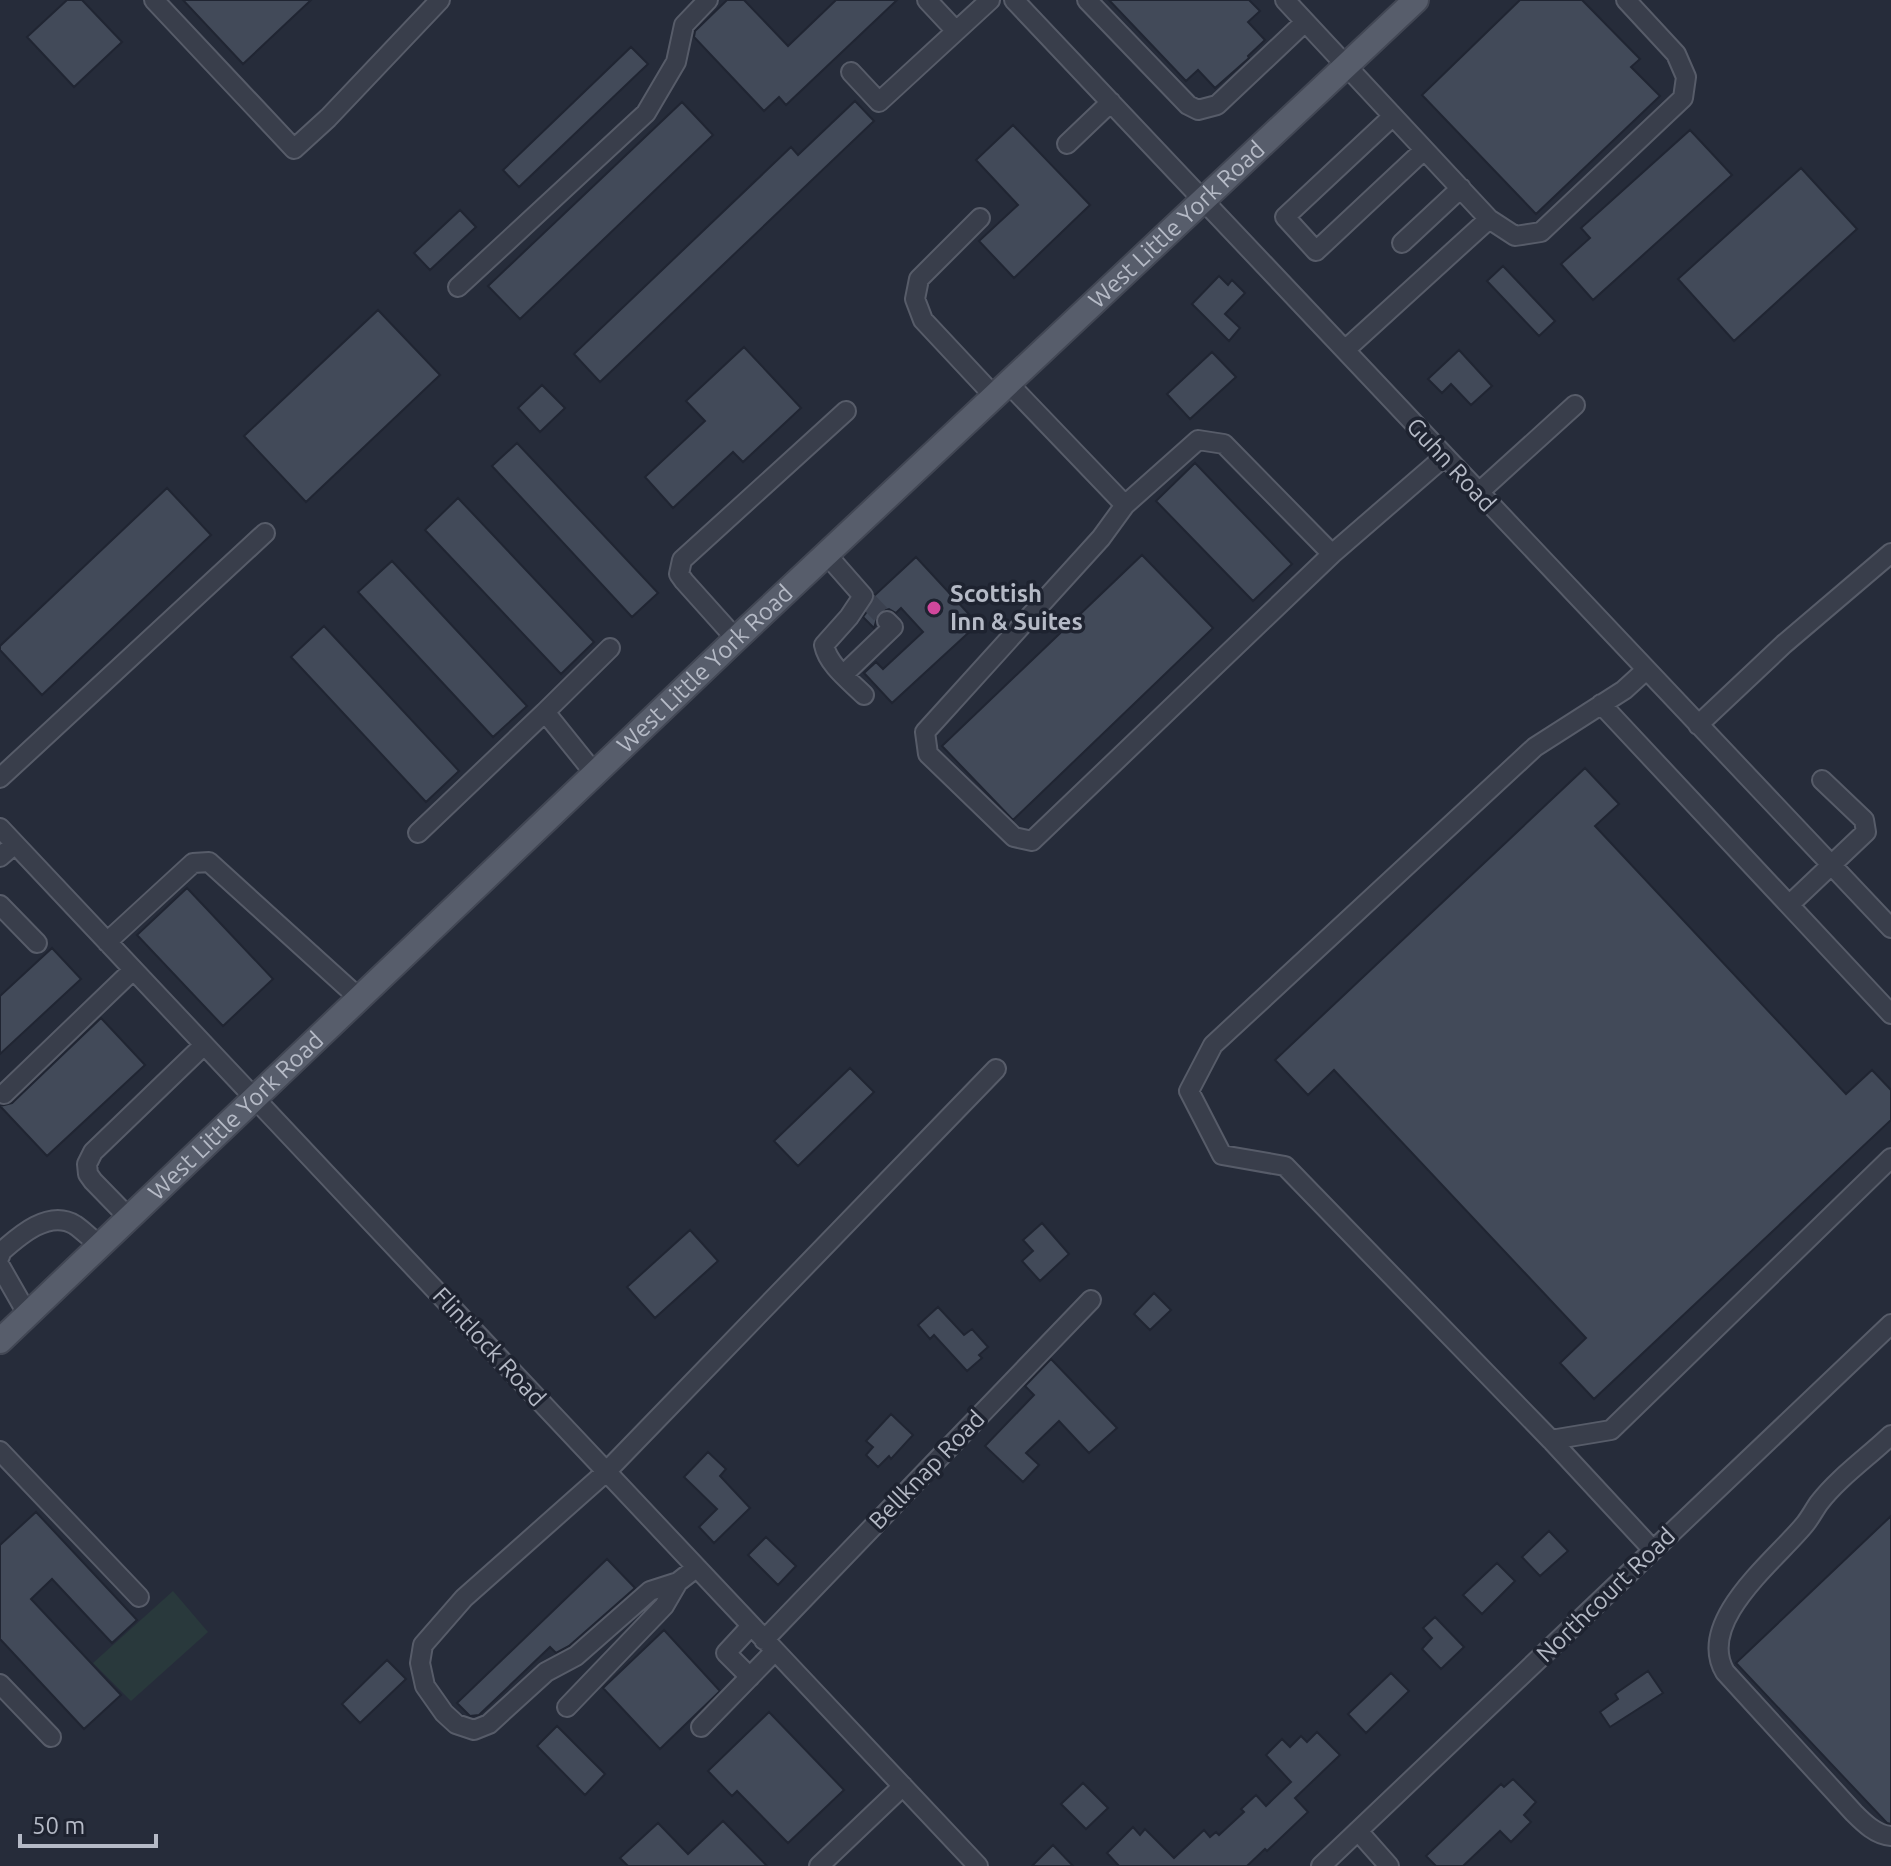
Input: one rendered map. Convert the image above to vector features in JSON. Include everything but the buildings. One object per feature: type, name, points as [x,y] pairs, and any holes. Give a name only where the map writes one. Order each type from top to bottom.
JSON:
[{"type":"main road","name":"West Little York Road","points":[[0,1340],[256,1100],[736,639],[1416,0]]},
{"type":"street","points":[[154,0],[294,149],[328,118],[440,0]]},
{"type":"street","points":[[458,287],[646,113],[676,62],[684,25],[708,0]]},
{"type":"street","points":[[927,0],[956,31]]},
{"type":"street","points":[[851,72],[879,102],[990,0]]},
{"type":"street","points":[[1087,0],[1188,105],[1198,110],[1217,105],[1305,22]]},
{"type":"street","points":[[1285,0],[1489,219],[1515,236],[1541,232],[1683,98],[1686,77],[1676,54],[1626,0]]},
{"type":"street","name":"Guhn Road","points":[[1026,4],[1111,102],[1891,928]]},
{"type":"street","points":[[1067,144],[1111,102]]},
{"type":"street","points":[[1392,117],[1285,217],[1316,251],[1424,150]]},
{"type":"street","points":[[1402,243],[1461,188]]},
{"type":"street","points":[[980,218],[919,279],[915,299],[923,320],[1125,505]]},
{"type":"street","points":[[1345,350],[1489,219]]},
{"type":"street","points":[[1478,493],[1575,405]]},
{"type":"street","points":[[736,639],[679,574],[682,560],[846,411]]},
{"type":"street","points":[[1332,554],[1224,444],[1198,440],[1125,505],[1101,538],[925,732],[928,754],[1014,837],[1032,841],[1332,554],[1444,457]]},
{"type":"street","points":[[0,778],[265,533]]},
{"type":"street","points":[[1698,725],[1784,644],[1891,553]]},
{"type":"street","points":[[827,555],[866,598],[824,645],[830,659],[864,695]]},
{"type":"street","points":[[844,674],[893,627],[887,621]]},
{"type":"street","points":[[418,833],[610,648]]},
{"type":"street","points":[[1646,670],[1624,690],[1535,747],[1213,1045],[1189,1091],[1222,1155],[1285,1166],[1551,1440],[1653,1550]]},
{"type":"street","points":[[1601,704],[1891,1014]]},
{"type":"street","points":[[545,712],[595,774]]},
{"type":"street","points":[[1789,905],[1866,832],[1867,826],[1822,780]]},
{"type":"street","name":"Flintlock Road","points":[[0,828],[978,1866]]},
{"type":"street","points":[[0,857],[15,844]]},
{"type":"street","points":[[107,942],[193,863],[209,862],[360,999]]},
{"type":"street","points":[[0,905],[37,943]]},
{"type":"street","points":[[4,1094],[133,970]]},
{"type":"street","points":[[130,1219],[93,1181],[87,1164],[93,1152],[203,1046]]},
{"type":"street","points":[[696,1568],[678,1582],[650,1591],[576,1656],[546,1672],[489,1724],[474,1730],[456,1724],[425,1686],[420,1663],[423,1645],[464,1598],[606,1472],[996,1069]]},
{"type":"street","points":[[1551,1440],[1611,1430],[1891,1158]]},
{"type":"street","points":[[0,1256],[27,1229],[51,1221],[73,1223],[101,1246]]},
{"type":"street","points":[[0,1266],[28,1315]]},
{"type":"street","name":"Bellknap Road","points":[[763,1639],[1091,1300]]},
{"type":"street","name":"Northcourt Road","points":[[1321,1866],[1891,1324]]},
{"type":"street","points":[[1891,1435],[1820,1502],[1806,1523],[1743,1589],[1718,1640],[1718,1661],[1854,1813],[1869,1827],[1891,1836]]},
{"type":"street","points":[[0,1451],[139,1597]]},
{"type":"street","points":[[567,1707],[664,1606],[678,1582]]},
{"type":"street","points":[[701,1727],[750,1677],[763,1639]]},
{"type":"street","points":[[750,1677],[726,1653],[763,1639]]},
{"type":"street","points":[[0,1684],[51,1737]]},
{"type":"street","points":[[819,1866],[903,1786]]},
{"type":"street","points":[[1358,1831],[1389,1866]]},
{"type":"shaded area","points":[[173,1591],[208,1632],[131,1701],[93,1663]]},
{"type":"tunnel","points":[[868,601],[887,621]]},
{"type":"place","name":"Scottish Inn & Suites","points":[[934,608]]}]
